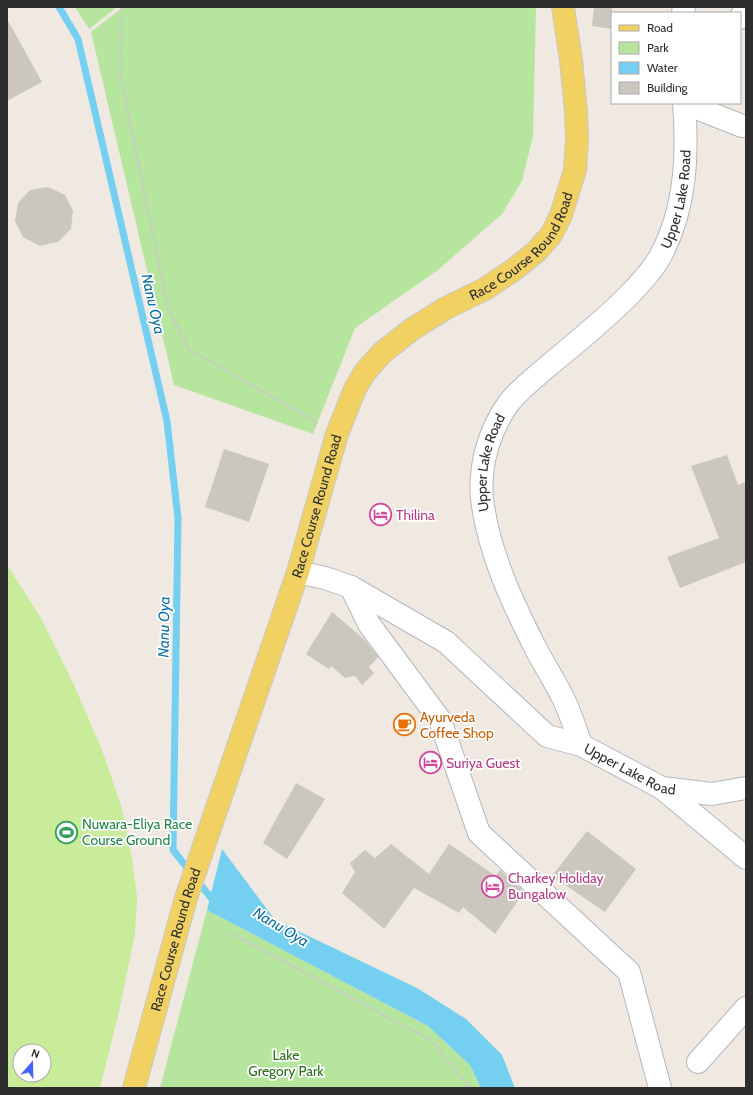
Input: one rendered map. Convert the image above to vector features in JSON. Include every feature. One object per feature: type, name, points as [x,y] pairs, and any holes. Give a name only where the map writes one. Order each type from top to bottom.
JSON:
[{"type":"main road","name":"Race Course Round Road","points":[[134,1088],[186,898],[298,572],[337,434],[355,389],[365,372],[382,353],[411,330],[446,308],[486,289],[536,252],[551,235],[561,215],[575,170],[577,140],[571,60],[562,7]]},
{"type":"street","name":"Upper Lake Road","points":[[684,104],[686,130],[684,183],[679,209],[670,236],[661,256],[645,279],[624,300],[509,403],[498,420],[490,438],[484,458],[481,476],[482,499],[492,546],[500,570],[537,651],[564,699],[581,745],[662,788],[712,794],[746,788]]},
{"type":"street","points":[[687,104],[742,126],[746,126]]},
{"type":"street","points":[[298,572],[325,578],[351,587],[446,642],[547,736],[581,745]]},
{"type":"street","points":[[351,587],[369,624],[440,720],[479,833],[629,972],[660,1088]]},
{"type":"street","points":[[662,788],[746,858]]},
{"type":"street","points":[[698,1062],[746,1008]]},
{"type":"path","points":[[122,7],[121,78],[168,308],[189,350],[231,372],[337,434]]},
{"type":"path","points":[[231,933],[432,1041],[469,1088]]},
{"type":"green space","points":[[75,7],[117,7],[89,29]]},
{"type":"green space","points":[[123,7],[536,7],[533,136],[522,181],[502,214],[438,270],[355,328],[313,434],[174,385],[91,32]]},
{"type":"green space","name":"Nuwara-Eliya Race Course Ground","points":[[7,565],[41,618],[74,685],[102,750],[121,805],[132,858],[137,896],[135,934],[119,1012],[100,1088],[7,1088]]},
{"type":"green space","name":"Lake Gregory Park","points":[[207,910],[428,1026],[470,1065],[481,1088],[160,1088]]},
{"type":"water","points":[[222,849],[275,920],[417,988],[466,1019],[502,1055],[515,1088],[481,1088],[470,1065],[428,1026],[207,910]]},
{"type":"building","points":[[594,7],[612,7],[611,29],[592,26]]},
{"type":"building","points":[[7,19],[42,82],[7,101]]},
{"type":"building","points":[[48,187],[65,195],[73,211],[71,229],[58,242],[40,246],[23,237],[15,221],[18,203],[30,190]]},
{"type":"building","points":[[224,449],[269,464],[249,522],[205,507]]},
{"type":"building","points":[[727,455],[738,485],[746,482],[746,562],[680,588],[667,557],[719,538],[691,466]]},
{"type":"building","points":[[332,612],[365,640],[378,657],[369,667],[374,673],[362,685],[355,676],[345,678],[331,666],[329,669],[306,654]]},
{"type":"building","points":[[296,783],[325,799],[287,859],[263,843]]},
{"type":"building","points":[[587,831],[636,869],[605,912],[552,876]]},
{"type":"building","points":[[391,844],[429,874],[449,844],[496,876],[500,870],[524,892],[495,934],[463,907],[459,913],[414,888],[384,929],[342,893],[355,872],[350,863],[365,850],[375,858]]},
{"type":"waterway","name":"Nanu Oya","points":[[59,7],[78,39],[167,421],[178,518],[173,850],[212,899],[217,902]]},
{"type":"place","name":"Thilina","points":[[381,515]]},
{"type":"place","name":"Ayurveda Coffee Shop","points":[[405,725]]},
{"type":"place","name":"Suriya Guest","points":[[431,763]]},
{"type":"place","name":"Nuwara-Eliya Race Course Ground","points":[[67,832]]},
{"type":"place","name":"Charkey Holiday Bungalow","points":[[493,886]]}]
